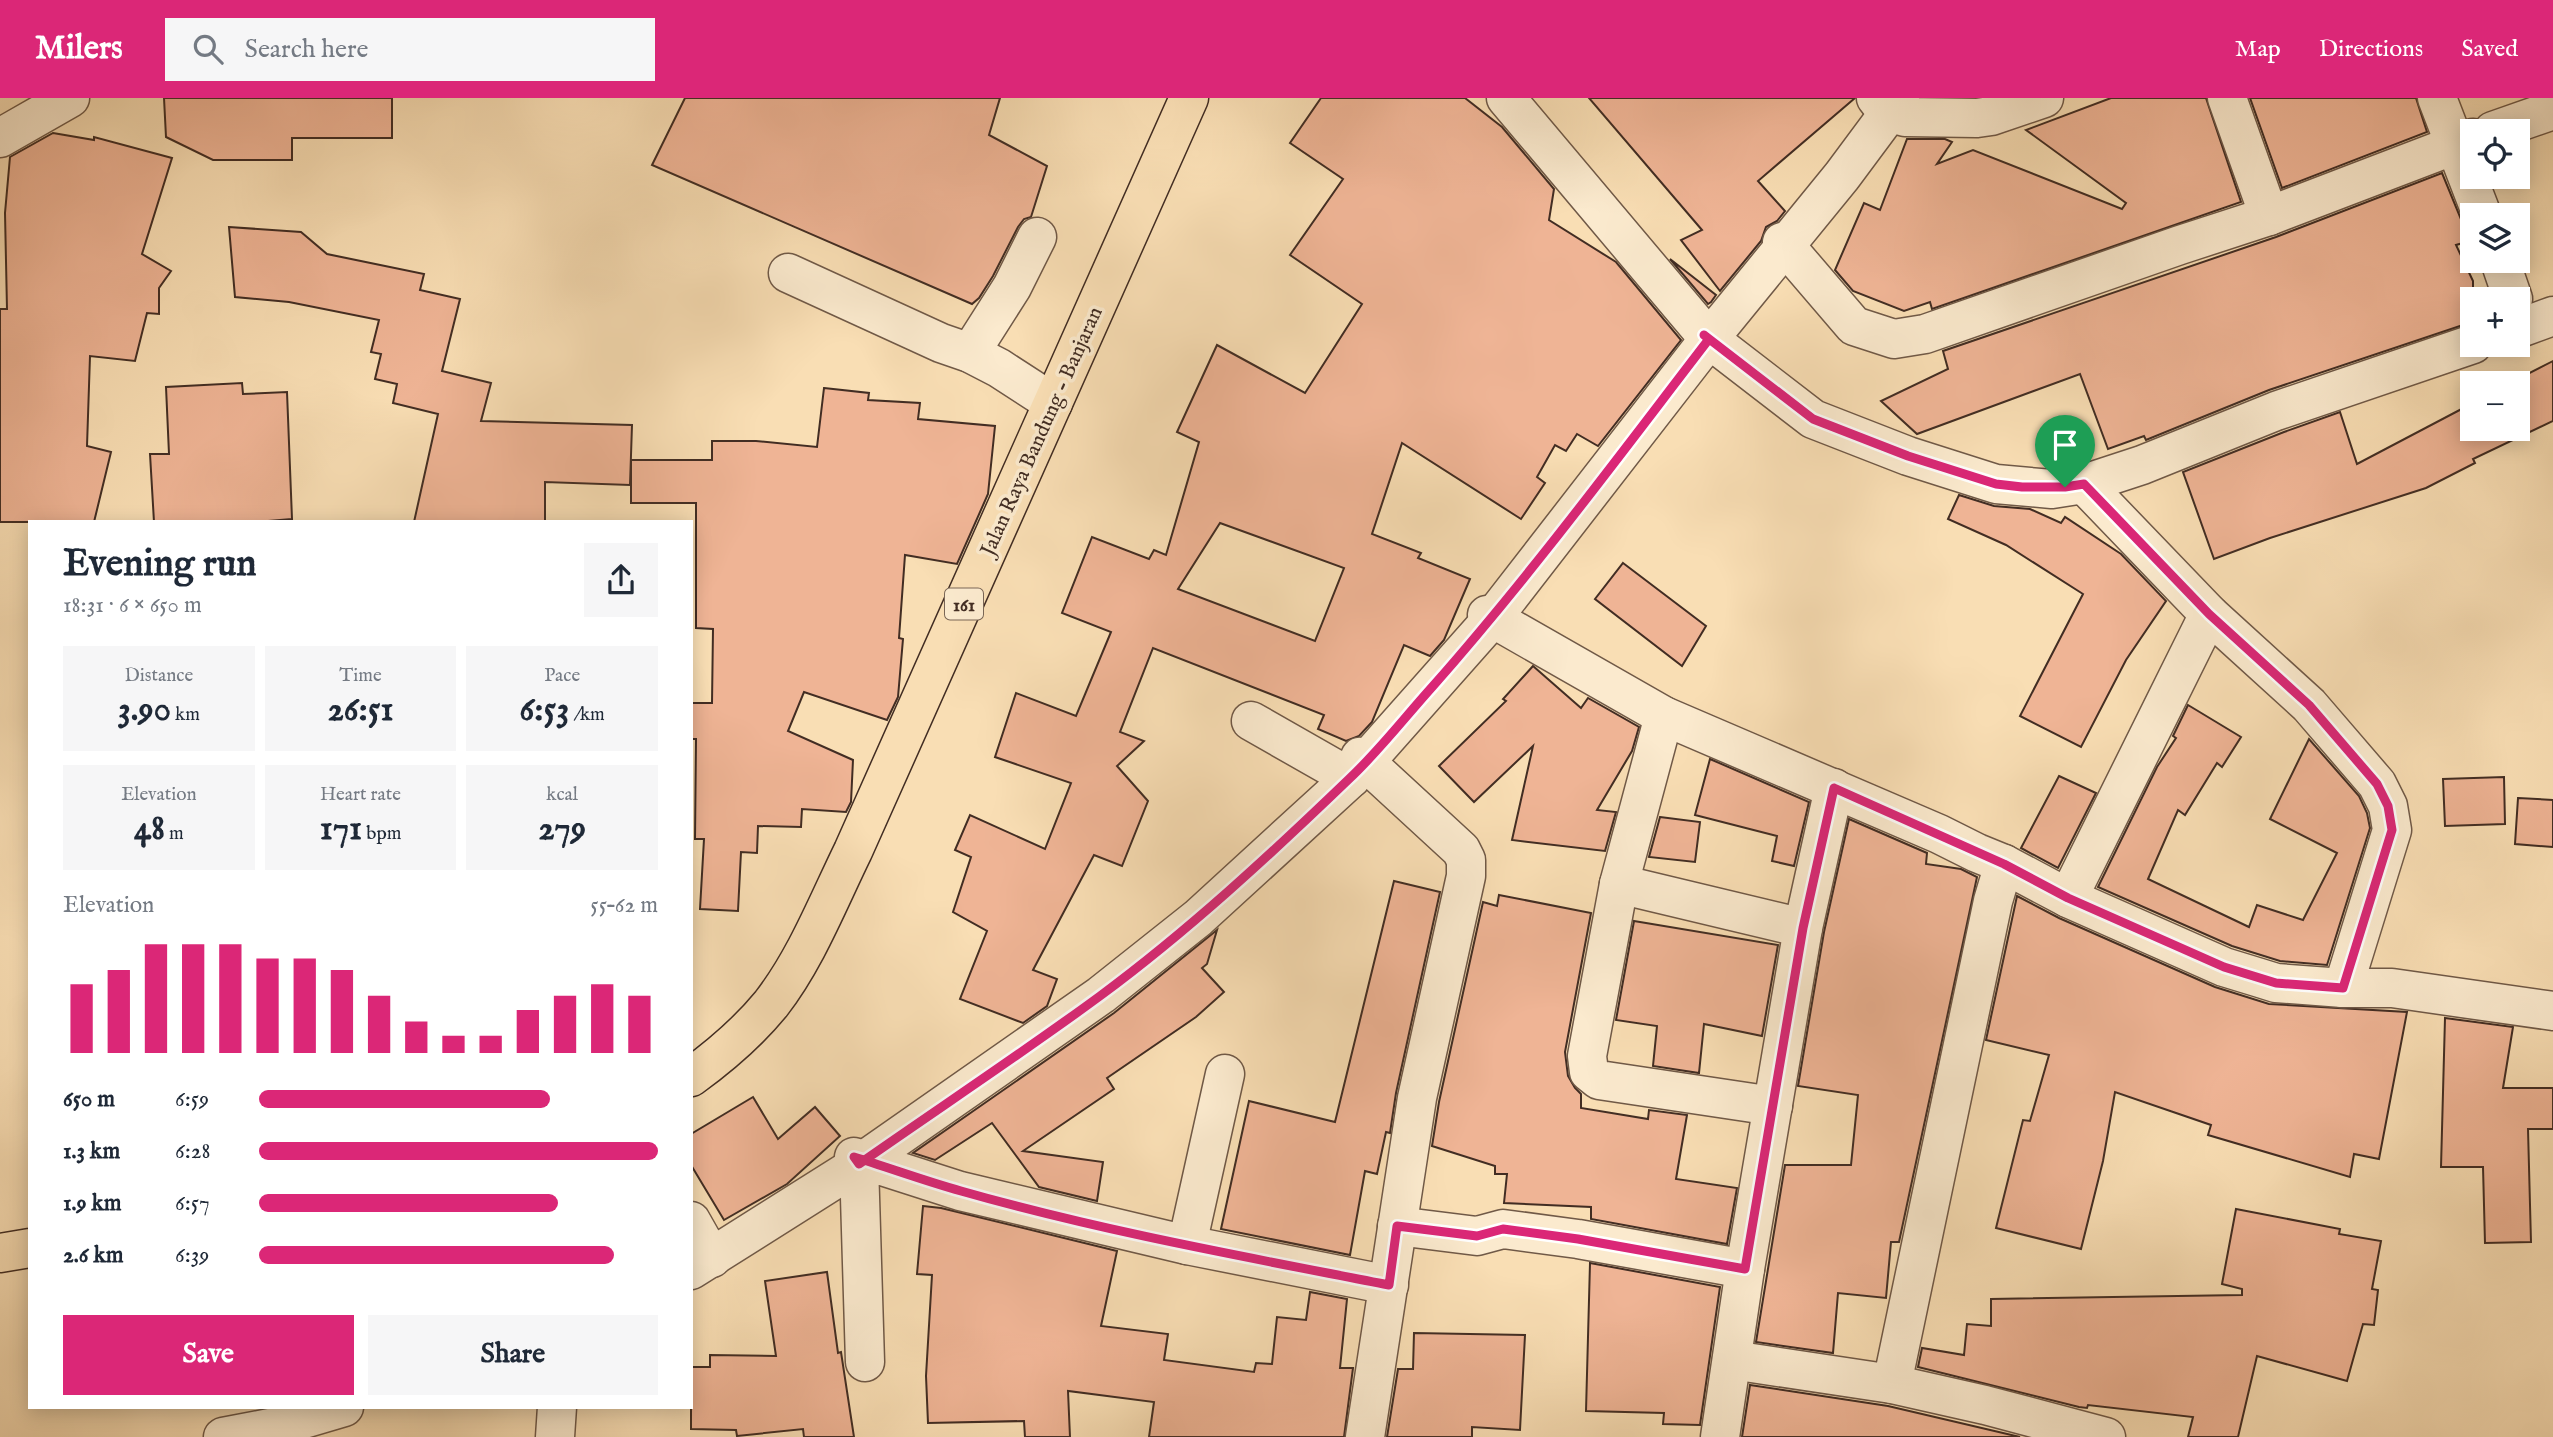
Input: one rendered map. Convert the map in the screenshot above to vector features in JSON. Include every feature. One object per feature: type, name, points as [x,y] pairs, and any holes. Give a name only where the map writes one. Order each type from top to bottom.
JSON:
[{"type":"main road","name":"Jalan Raya Bandung - Banjaran","points":[[693,1075],[736,1041],[771,1004],[795,967],[853,851],[1189,98]]},
{"type":"main road","points":[[0,1253],[28,1248]]},
{"type":"street","points":[[0,138],[70,98]]},
{"type":"street","points":[[1506,98],[1709,339]]},
{"type":"street","points":[[693,1230],[701,1264],[859,1164],[1101,995],[1198,918],[1359,768],[1491,620],[1709,339],[1788,243],[1888,103],[1905,117],[1983,117],[2044,98]]},
{"type":"street","points":[[2227,98],[2269,216]]},
{"type":"street","points":[[2437,98],[2460,137]]},
{"type":"street","points":[[2527,119],[2553,110]]},
{"type":"street","points":[[1788,243],[1782,242],[1854,326],[1894,339],[1925,334],[2269,216],[2460,143]]},
{"type":"street","points":[[970,353],[1012,287],[1037,237]]},
{"type":"street","points":[[788,272],[942,343],[970,353],[999,368],[1053,404]]},
{"type":"street","points":[[1709,339],[1704,335],[1813,419],[1862,439],[1996,484],[2052,489],[2084,484],[2142,465],[2276,411],[2460,348]]},
{"type":"street","points":[[2084,484],[2209,614],[2309,705],[2377,784],[2388,806],[2392,830],[2343,988]]},
{"type":"street","points":[[2068,898],[2209,614]]},
{"type":"street","points":[[1491,620],[1488,615],[1664,716],[2004,864],[2068,898],[2224,967],[2276,983],[2343,988],[2392,988],[2553,1011]]},
{"type":"street","points":[[1664,716],[1619,884],[1587,1055],[1589,1072],[1599,1080],[1773,1107]]},
{"type":"street","points":[[1251,722],[1359,768]]},
{"type":"street","points":[[1359,768],[1360,757],[1448,836],[1466,860],[1466,876],[1417,1098],[1365,1437]]},
{"type":"street","points":[[1720,1437],[1745,1269],[1803,928],[1834,788]]},
{"type":"street","points":[[1892,1384],[1993,901],[2004,864]]},
{"type":"street","points":[[1619,884],[1803,928]]},
{"type":"street","points":[[1187,1245],[1225,1074]]},
{"type":"street","points":[[865,1362],[859,1164],[854,1157],[960,1191],[1187,1245],[1389,1285]]},
{"type":"street","points":[[1397,1226],[1477,1236],[1503,1229],[1578,1239],[1745,1269]]},
{"type":"street","points":[[1732,1360],[1892,1384],[2106,1437]]},
{"type":"street","points":[[223,1437],[280,1426],[337,1409]]},
{"type":"street","points":[[555,1437],[557,1409]]},
{"type":"building","points":[[164,98],[392,98],[392,138],[292,138],[292,160],[213,160],[166,137]]},
{"type":"building","points":[[685,98],[1000,98],[989,135],[1047,166],[1031,217],[1024,219],[1018,227],[993,276],[972,304],[652,165]]},
{"type":"building","points":[[1321,98],[1465,98],[1502,127],[1554,189],[1549,220],[1616,262],[1681,340],[1598,446],[1577,434],[1566,451],[1555,445],[1537,477],[1545,483],[1521,519],[1402,443],[1372,534],[1421,553],[1418,558],[1470,579],[1444,640],[1430,656],[1404,645],[1372,722],[1359,736],[1346,741],[1318,729],[1324,715],[1153,648],[1120,732],[1144,741],[1117,766],[1148,801],[1122,866],[1094,855],[1033,970],[1057,979],[1047,1006],[1023,1023],[960,999],[987,931],[953,912],[971,857],[955,850],[970,815],[1045,849],[1071,783],[995,757],[1016,693],[1076,716],[1111,632],[1062,613],[1092,537],[1149,559],[1154,550],[1166,555],[1199,442],[1177,432],[1217,345],[1305,393],[1362,304],[1290,255],[1343,179],[1290,143]],"holes":[[[1220,523],[1344,568],[1315,641],[1178,589]]]},
{"type":"building","points":[[1589,98],[1855,98],[1758,181],[1785,211],[1777,221],[1766,227],[1761,241],[1720,291],[1681,240],[1702,230]]},
{"type":"building","points":[[2111,98],[2206,98],[2241,202],[1932,309],[1930,302],[1904,311],[1853,291],[1835,270],[1864,203],[1880,210],[1907,139],[1945,139],[1952,142],[1937,164],[1973,150],[2122,209],[2126,203],[2026,130]]},
{"type":"building","points":[[2250,98],[2416,98],[2427,132],[2282,188]]},
{"type":"building","points":[[53,133],[94,140],[94,137],[172,158],[142,254],[171,271],[159,288],[159,314],[147,313],[135,361],[90,356],[87,446],[111,452],[94,520],[0,522],[0,309],[7,309],[5,213],[10,157]]},
{"type":"building","points":[[2442,173],[2460,217],[2460,244],[2456,245],[2460,253],[2460,273],[2469,273],[2473,281],[2473,287],[2460,287],[2460,326],[2269,390],[2146,440],[2144,436],[2108,449],[2080,374],[1917,434],[1881,401],[1948,369],[1943,351],[2276,237]]},
{"type":"building","points":[[229,227],[301,232],[327,254],[424,274],[420,290],[460,299],[442,371],[491,383],[481,421],[632,425],[630,485],[545,482],[545,520],[414,520],[438,414],[393,403],[397,384],[375,379],[381,354],[371,352],[379,320],[289,302],[235,297]]},
{"type":"building","points":[[1670,259],[1716,295],[1711,302],[1708,304]]},
{"type":"building","points":[[2553,361],[2553,421],[2530,432],[2530,373]]},
{"type":"building","points":[[242,383],[243,394],[287,392],[292,519],[154,520],[150,454],[169,454],[166,387]]},
{"type":"building","points":[[824,388],[869,393],[868,400],[920,403],[918,419],[995,426],[988,494],[957,564],[905,555],[899,638],[903,639],[898,697],[887,720],[804,692],[788,731],[853,760],[851,802],[846,812],[802,809],[801,827],[758,826],[757,853],[741,852],[738,911],[700,909],[704,839],[695,839],[696,739],[693,739],[693,703],[712,703],[713,629],[696,628],[696,503],[631,503],[631,460],[712,460],[712,441],[756,441],[817,447]]},
{"type":"building","points":[[2460,410],[2460,441],[2511,441],[2473,459],[2475,463],[2426,488],[2270,538],[2214,559],[2183,472],[2340,412],[2357,464]]},
{"type":"building","points":[[1959,495],[1994,506],[2030,509],[2061,523],[2065,517],[2121,554],[2166,601],[2126,660],[2081,747],[2020,716],[2083,594],[2006,545],[1948,519]]},
{"type":"building","points":[[1623,563],[1706,626],[1682,666],[1595,599]]},
{"type":"building","points":[[1533,666],[1581,708],[1588,698],[1639,727],[1632,751],[1597,810],[1616,812],[1605,851],[1512,840],[1533,746],[1474,802],[1439,766],[1506,701],[1503,699]]},
{"type":"building","points":[[2188,705],[2241,737],[2222,767],[2217,763],[2185,815],[2178,810],[2148,879],[2249,927],[2257,905],[2303,920],[2337,853],[2270,819],[2309,739],[2359,796],[2370,828],[2327,965],[2280,961],[2232,946],[2098,887],[2157,767],[2176,738],[2173,736]]},
{"type":"building","points":[[1710,759],[1809,802],[1794,866],[1772,861],[1777,836],[1695,815]]},
{"type":"building","points":[[2059,776],[2096,793],[2058,868],[2021,848]]},
{"type":"building","points":[[2504,777],[2505,824],[2445,826],[2443,779]]},
{"type":"building","points":[[2518,798],[2553,800],[2553,847],[2515,844]]},
{"type":"building","points":[[1660,817],[1700,822],[1695,862],[1649,857]]},
{"type":"building","points":[[1849,819],[1927,853],[1926,864],[1961,869],[1977,877],[1899,1242],[1891,1242],[1886,1298],[1838,1293],[1833,1353],[1756,1342],[1785,1165],[1851,1165],[1858,1095],[1798,1086],[1824,932]]},
{"type":"building","points":[[1394,881],[1440,892],[1396,1093],[1390,1133],[1386,1132],[1377,1174],[1365,1171],[1350,1255],[1221,1229],[1249,1101],[1335,1122]]},
{"type":"building","points":[[1499,895],[1591,913],[1565,1052],[1568,1076],[1581,1094],[1581,1108],[1648,1119],[1649,1110],[1687,1115],[1676,1179],[1737,1188],[1727,1244],[1591,1219],[1591,1207],[1504,1203],[1507,1174],[1495,1174],[1495,1166],[1432,1146],[1439,1102],[1483,902],[1497,906]]},
{"type":"building","points":[[2017,896],[2059,918],[2215,987],[2269,1004],[2407,1012],[2379,1159],[2354,1154],[2350,1177],[2208,1135],[2211,1125],[2115,1092],[2103,1161],[2081,1249],[1996,1228],[2023,1120],[2030,1121],[2049,1055],[1986,1040]]},
{"type":"building","points":[[1634,921],[1778,945],[1762,1036],[1704,1024],[1699,1073],[1653,1066],[1657,1026],[1616,1020]]},
{"type":"building","points":[[1217,930],[1207,964],[1202,968],[1224,992],[1196,1017],[1107,1078],[1114,1089],[1023,1151],[1103,1162],[1097,1201],[1039,1187],[992,1123],[935,1160],[913,1153],[1114,1013]]},
{"type":"building","points":[[2445,1018],[2513,1027],[2503,1088],[2553,1088],[2553,1129],[2528,1129],[2531,1242],[2485,1243],[2483,1167],[2441,1167]]},
{"type":"building","points":[[753,1097],[778,1139],[815,1107],[840,1136],[787,1184],[724,1220],[693,1168],[693,1133]]},
{"type":"building","points":[[923,1206],[941,1208],[1117,1251],[1101,1326],[1168,1334],[1164,1360],[1254,1372],[1256,1363],[1272,1364],[1277,1317],[1306,1320],[1310,1292],[1347,1299],[1340,1368],[1353,1368],[1344,1437],[1149,1437],[1154,1402],[1068,1391],[1070,1437],[1025,1437],[1024,1421],[928,1423],[926,1376],[932,1275],[917,1274]]},
{"type":"building","points":[[2236,1209],[2340,1229],[2339,1234],[2381,1241],[2372,1289],[2378,1290],[2374,1325],[2363,1324],[2347,1381],[2257,1356],[2238,1437],[2188,1437],[2193,1417],[2088,1405],[2087,1408],[2079,1407],[1918,1367],[1922,1348],[1964,1355],[1967,1324],[1991,1326],[1991,1299],[2242,1295],[2242,1289],[2222,1284]]},
{"type":"building","points":[[1590,1263],[1720,1287],[1700,1425],[1663,1424],[1664,1413],[1586,1411]]},
{"type":"building","points":[[827,1272],[838,1353],[841,1352],[854,1437],[804,1437],[803,1429],[737,1436],[736,1430],[691,1429],[693,1367],[710,1367],[710,1355],[776,1356],[765,1281]]},
{"type":"building","points":[[1414,1333],[1525,1335],[1520,1430],[1472,1427],[1472,1437],[1387,1437],[1398,1369],[1413,1369]]},
{"type":"building","points":[[1750,1385],[1888,1406],[2020,1437],[1742,1437]]},
{"type":"route","points":[[2065,487],[2052,489],[1996,484],[1908,456],[1813,419],[1704,335],[1709,339],[1536,564],[1491,620],[1351,778],[1198,918],[1101,995],[916,1125],[859,1164],[854,1157],[907,1174],[960,1191],[1048,1213],[1187,1245],[1389,1285],[1397,1226],[1477,1236],[1503,1229],[1578,1239],[1745,1269],[1803,928],[1834,788],[2004,864],[2068,898],[2224,967],[2276,983],[2343,988],[2392,830],[2388,806],[2377,784],[2309,705],[2209,614],[2084,484],[2065,487]]}]
